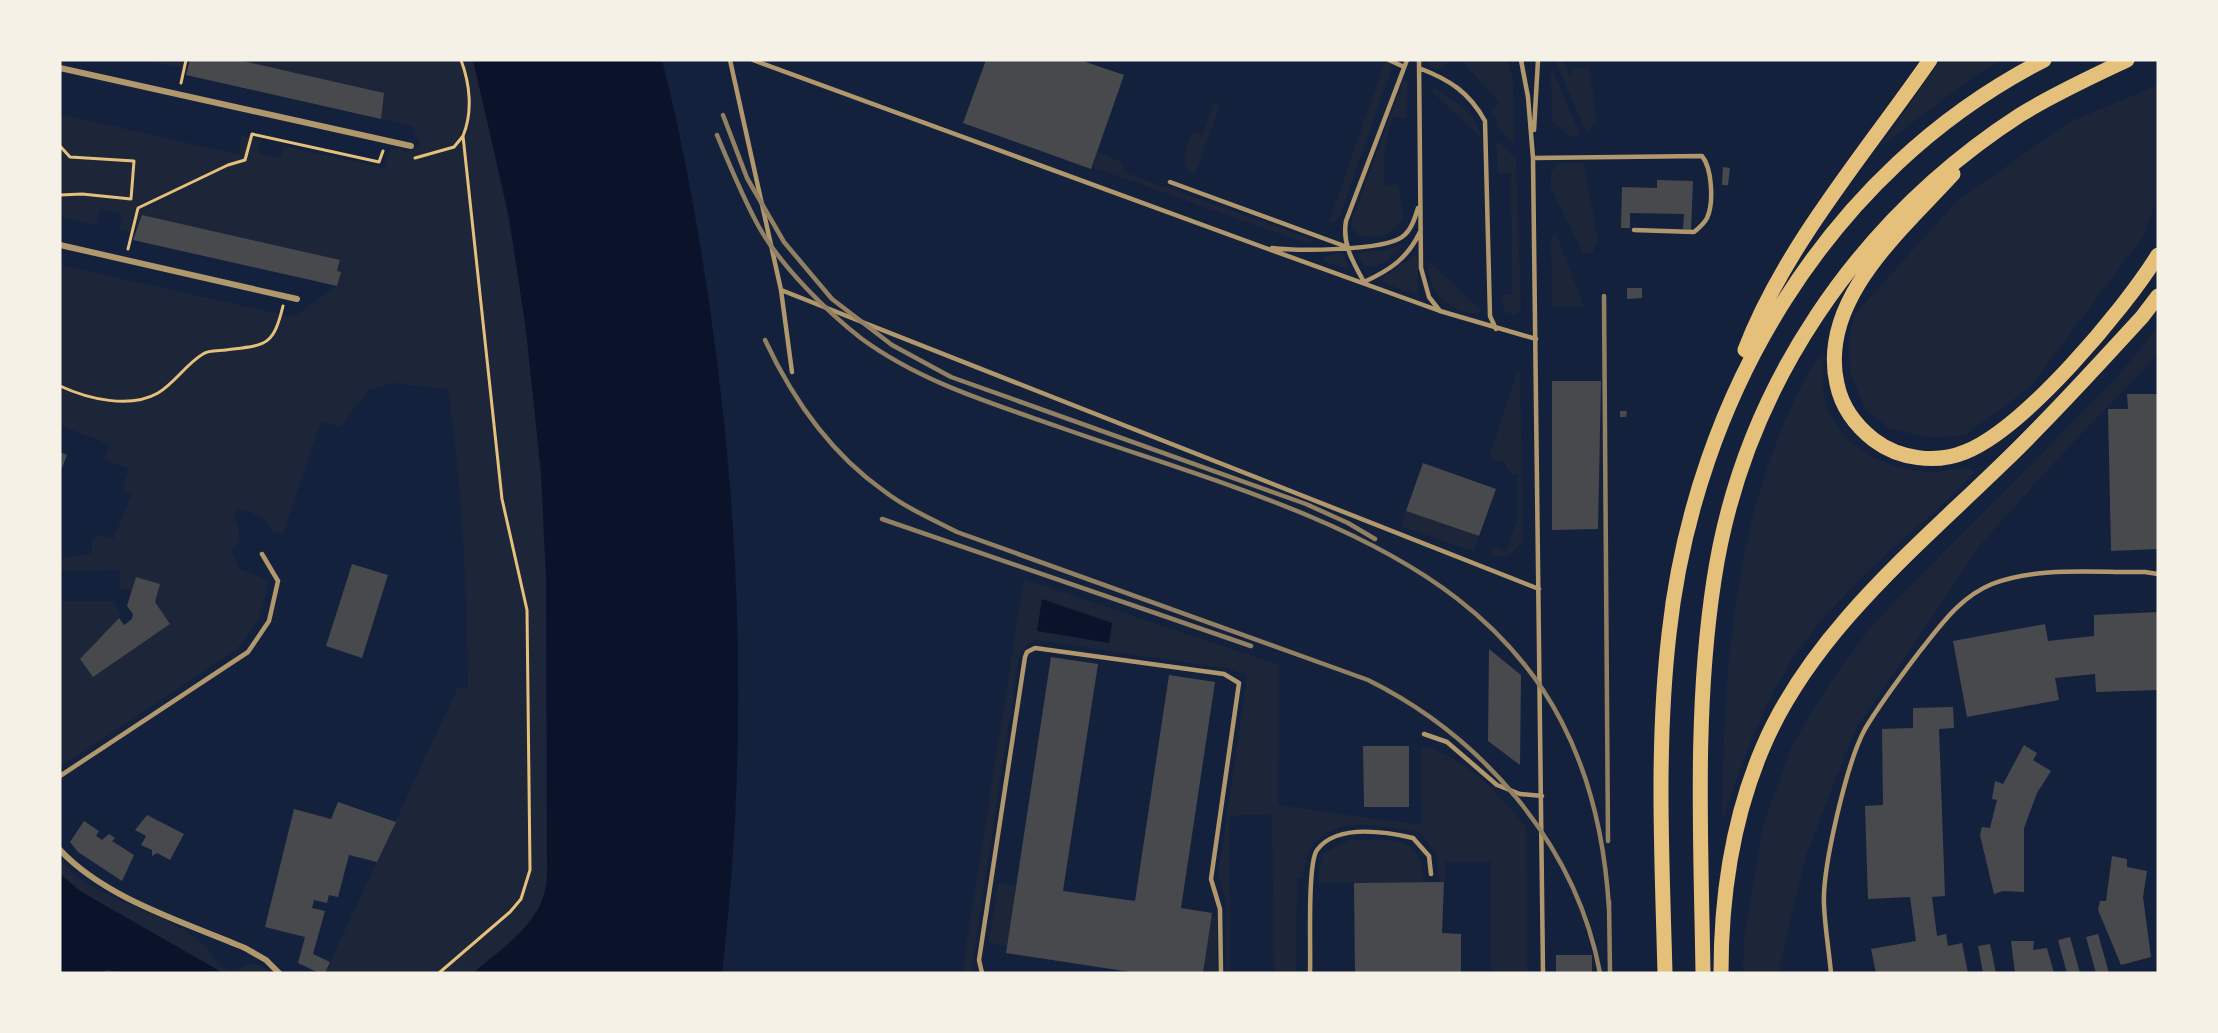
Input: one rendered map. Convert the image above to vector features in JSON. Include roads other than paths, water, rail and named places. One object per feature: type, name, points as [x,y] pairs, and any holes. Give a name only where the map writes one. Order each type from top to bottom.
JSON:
[{"type":"highway","points":[[1665,973],[1661,792],[1662,717],[1669,633],[1687,528],[1750,338],[1776,284],[1930,60]]},
{"type":"highway","points":[[1721,420],[1744,370],[1785,298],[1829,236],[1853,209],[1907,156],[1950,120],[2044,60]]},
{"type":"highway","points":[[1704,973],[1700,795],[1702,686],[1714,578],[1731,505],[1759,424],[1788,362],[1853,263],[1909,202],[1993,134],[2051,97],[2127,60]]},
{"type":"highway","points":[[1993,134],[1879,258],[1861,283],[1839,324],[1833,351],[1838,390],[1854,421],[1879,443],[1906,455],[1940,458],[1964,453],[1995,435],[2023,412],[2064,371],[2130,296],[2158,255]]},
{"type":"highway","points":[[1721,973],[1729,870],[1748,788],[1763,746],[1799,682],[1827,642],[1855,610],[2021,446],[2135,325],[2158,296]]},
{"type":"street","points":[[60,68],[411,146]]},
{"type":"street","points":[[60,245],[297,299]]},
{"type":"street","points":[[60,850],[85,873],[113,890],[245,948],[266,960],[279,973]]},
{"type":"lane","points":[[730,60],[782,290],[792,372]]},
{"type":"lane","points":[[753,60],[1260,246],[1496,329],[1536,339]]},
{"type":"lane","points":[[1389,60],[1404,67]]},
{"type":"lane","points":[[1364,282],[1347,247],[1344,234],[1346,221],[1407,60]]},
{"type":"lane","points":[[1419,60],[1420,232],[1425,285],[1429,297],[1440,310]]},
{"type":"lane","points":[[1521,60],[1528,97],[1533,148]]},
{"type":"lane","points":[[1536,60],[1533,158],[1543,973]]},
{"type":"lane","points":[[1419,68],[1461,88],[1477,106],[1485,121],[1491,316],[1496,329]]},
{"type":"lane","points":[[1533,158],[1702,156],[1708,163],[1710,175],[1709,215],[1704,224],[1694,232],[1634,230]]},
{"type":"lane","points":[[1170,182],[1347,247]]},
{"type":"lane","points":[[1260,246],[1288,250],[1381,244],[1403,237],[1411,226],[1420,203]]},
{"type":"lane","points":[[1364,282],[1395,266],[1406,256],[1420,232]]},
{"type":"lane","points":[[782,290],[1539,589]]},
{"type":"lane","points":[[60,776],[248,652],[269,621],[278,581],[262,554]]},
{"type":"lane","points":[[1831,973],[1824,903],[1830,851],[1846,785],[1864,731],[1901,675],[1940,625],[1963,600],[1990,585],[2017,575],[2145,572],[2158,574]]},
{"type":"lane","points":[[982,973],[979,960],[1025,657],[1027,652],[1035,648],[1224,674],[1239,683],[1211,879],[1220,909],[1221,973]]},
{"type":"lane","points":[[1424,734],[1447,742],[1497,785],[1520,794],[1542,796]]},
{"type":"lane","points":[[1310,973],[1312,868],[1318,849],[1325,843],[1353,833],[1375,832],[1413,838],[1429,856],[1431,874]]},
{"type":"railway","points":[[723,115],[747,178],[784,242],[832,299],[892,345],[951,377],[1306,504],[1348,523],[1375,539]]},
{"type":"railway","points":[[717,135],[753,216],[779,257],[834,316],[885,354],[908,368],[982,400],[1255,495],[1345,532],[1427,577],[1497,633],[1552,705],[1591,795],[1609,909]]},
{"type":"railway","points":[[1604,296],[1608,841]]},
{"type":"railway","points":[[765,340],[788,384],[830,442],[865,476],[910,508],[957,532],[1368,680],[1410,704],[1449,732],[1486,764],[1518,800],[1546,839],[1570,881],[1588,926],[1600,973]]},
{"type":"railway","points":[[882,519],[1251,646]]},
{"type":"railway","points":[[1609,901],[1610,973]]}]
